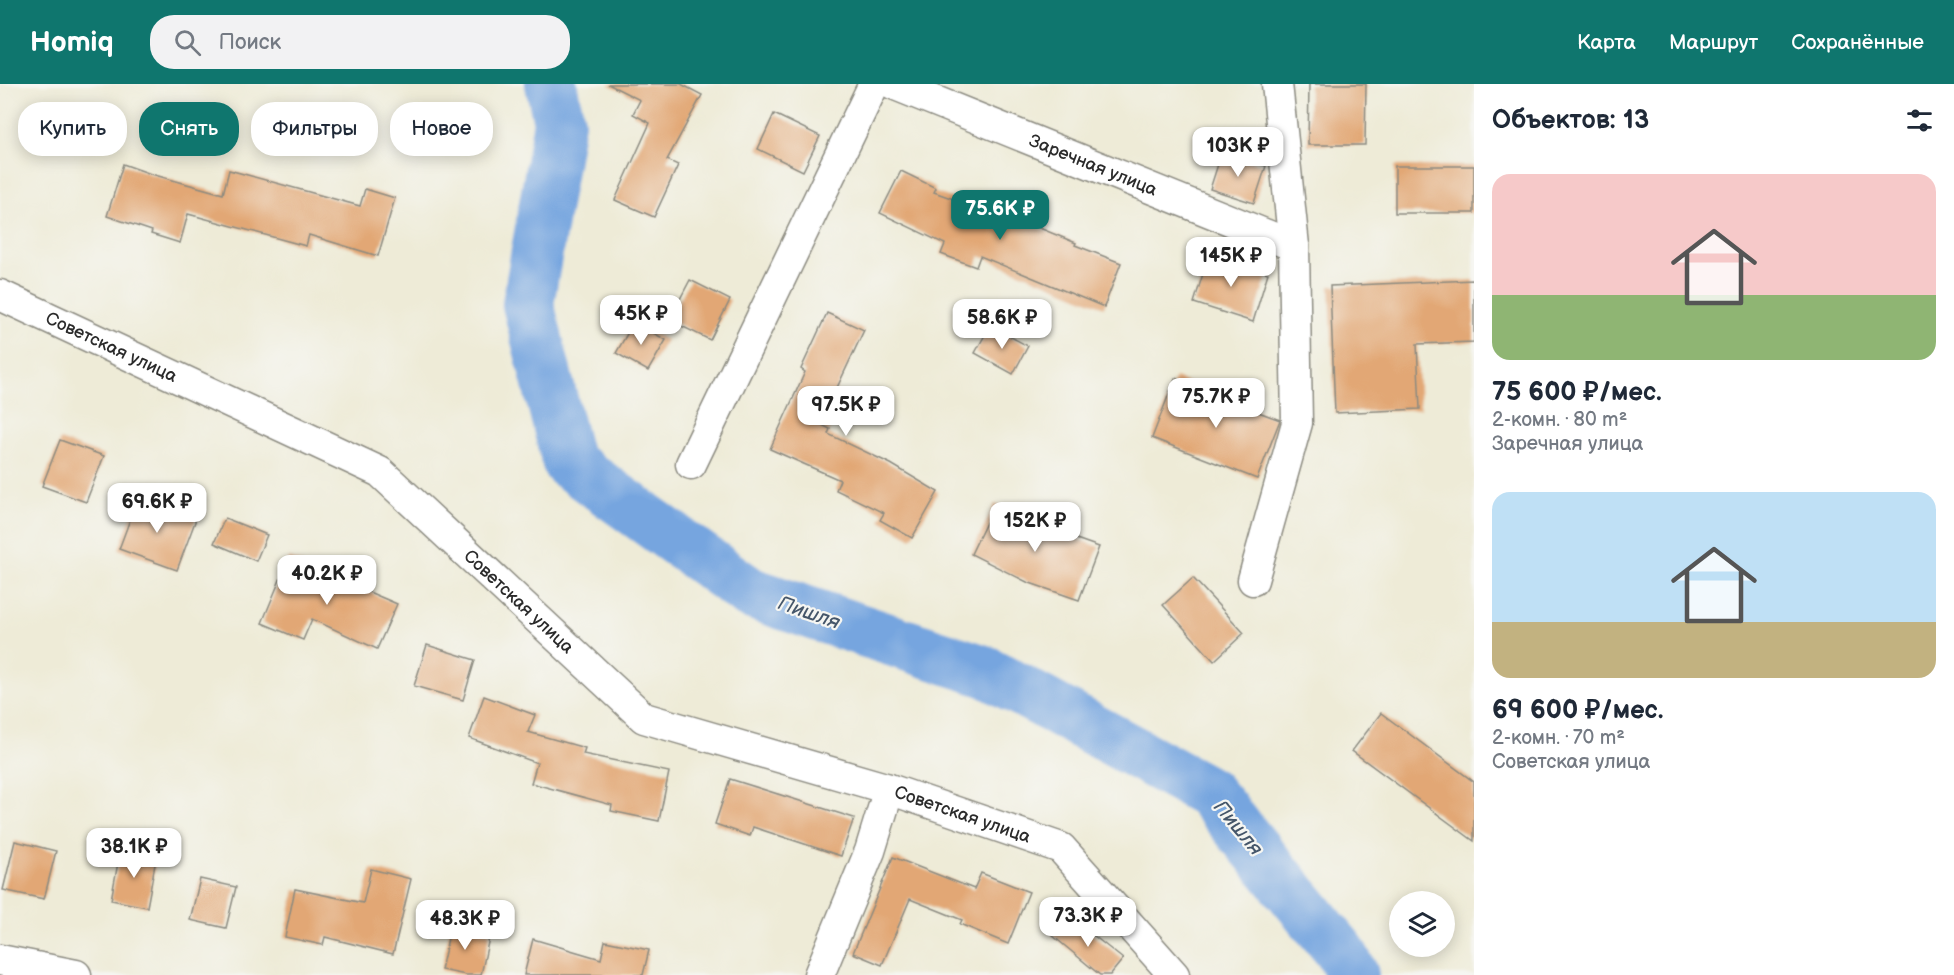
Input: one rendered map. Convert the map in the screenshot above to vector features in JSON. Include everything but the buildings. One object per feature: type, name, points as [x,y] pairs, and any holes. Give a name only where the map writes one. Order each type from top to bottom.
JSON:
[{"type":"street","points":[[691,464],[874,84]]},
{"type":"street","name":"Заречная улица","points":[[892,84],[1293,246]]},
{"type":"street","points":[[1252,580],[1297,423],[1293,246],[1277,84]]},
{"type":"street","name":"Советская улица","points":[[0,295],[380,472],[644,718],[889,789],[1061,848],[1174,975]]},
{"type":"street","points":[[819,975],[870,851],[889,789]]},
{"type":"street","points":[[0,960],[76,975]]},
{"type":"waterway","name":"Пишля","points":[[551,84],[559,122],[528,304],[568,463],[750,593],[987,672],[1208,792],[1340,951],[1353,975]]}]
